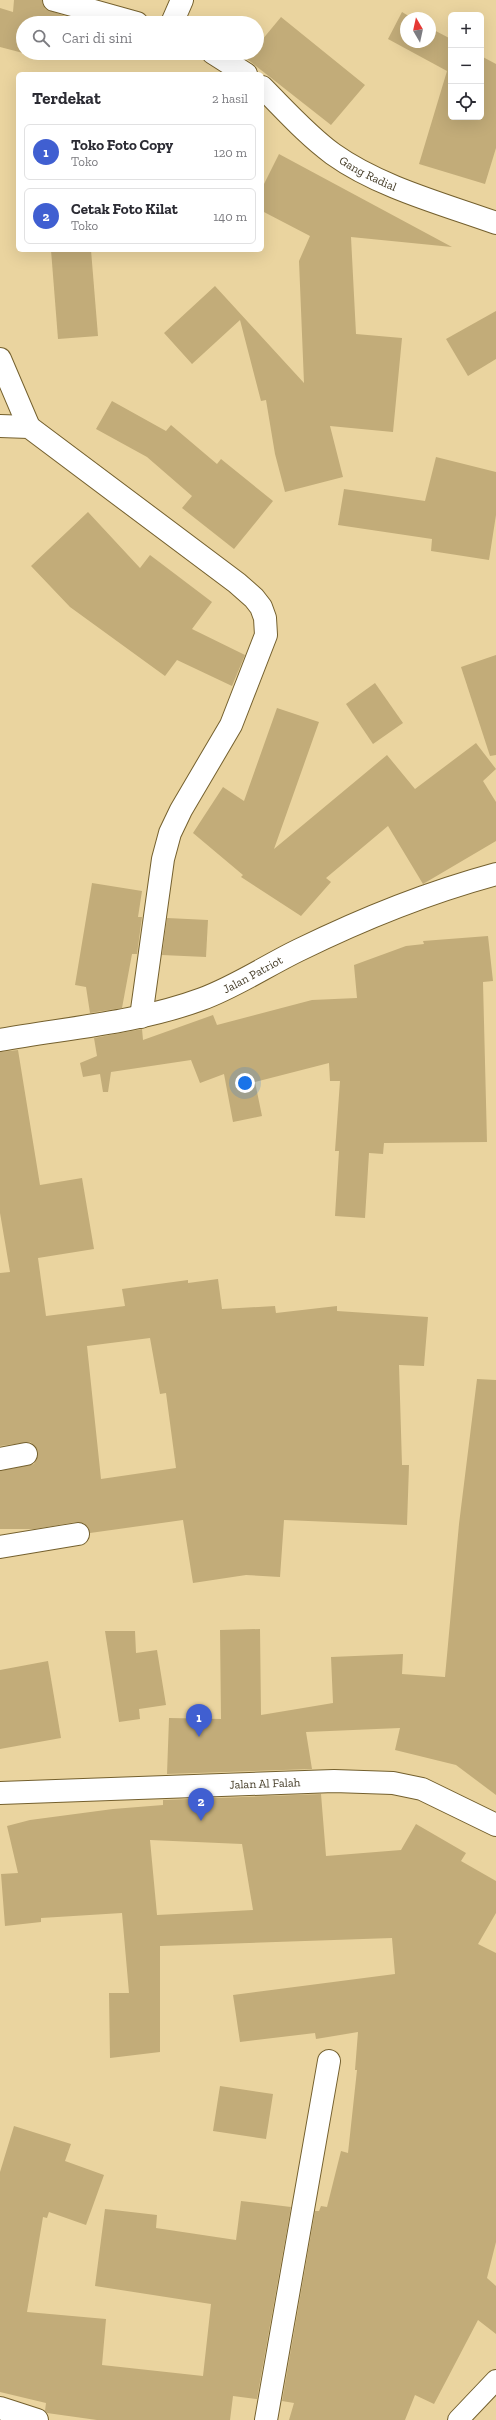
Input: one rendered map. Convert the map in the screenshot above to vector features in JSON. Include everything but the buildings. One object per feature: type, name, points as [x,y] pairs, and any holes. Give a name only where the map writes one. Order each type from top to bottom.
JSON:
[{"type":"street","points":[[54,0],[112,16]]},
{"type":"street","points":[[175,16],[182,0]]},
{"type":"street","points":[[224,60],[243,72]]},
{"type":"street","name":"Gang Radial","points":[[264,89],[316,141],[351,165],[381,180],[496,223]]},
{"type":"street","points":[[0,359],[28,427],[237,583],[254,598],[265,618],[266,635],[231,725],[194,785],[170,833],[163,859],[142,1017]]},
{"type":"street","points":[[0,426],[28,427]]},
{"type":"street","name":"Jalan Patriot","points":[[0,1040],[142,1017],[215,994],[299,950],[397,905],[438,890],[496,874]]},
{"type":"street","points":[[0,1459],[26,1454]]},
{"type":"street","points":[[0,1547],[78,1534]]},
{"type":"street","name":"Jalan Al Falah","points":[[0,1793],[326,1781],[393,1783],[422,1789],[496,1825]]},
{"type":"street","points":[[266,2420],[329,2061]]},
{"type":"street","points":[[0,2408],[37,2420]]},
{"type":"lane","points":[[458,2420],[496,2380]]},
{"type":"place","name":"Toko Foto Copy","points":[[199,1737]]},
{"type":"place","name":"Cetak Foto Kilat","points":[[201,1821]]}]
